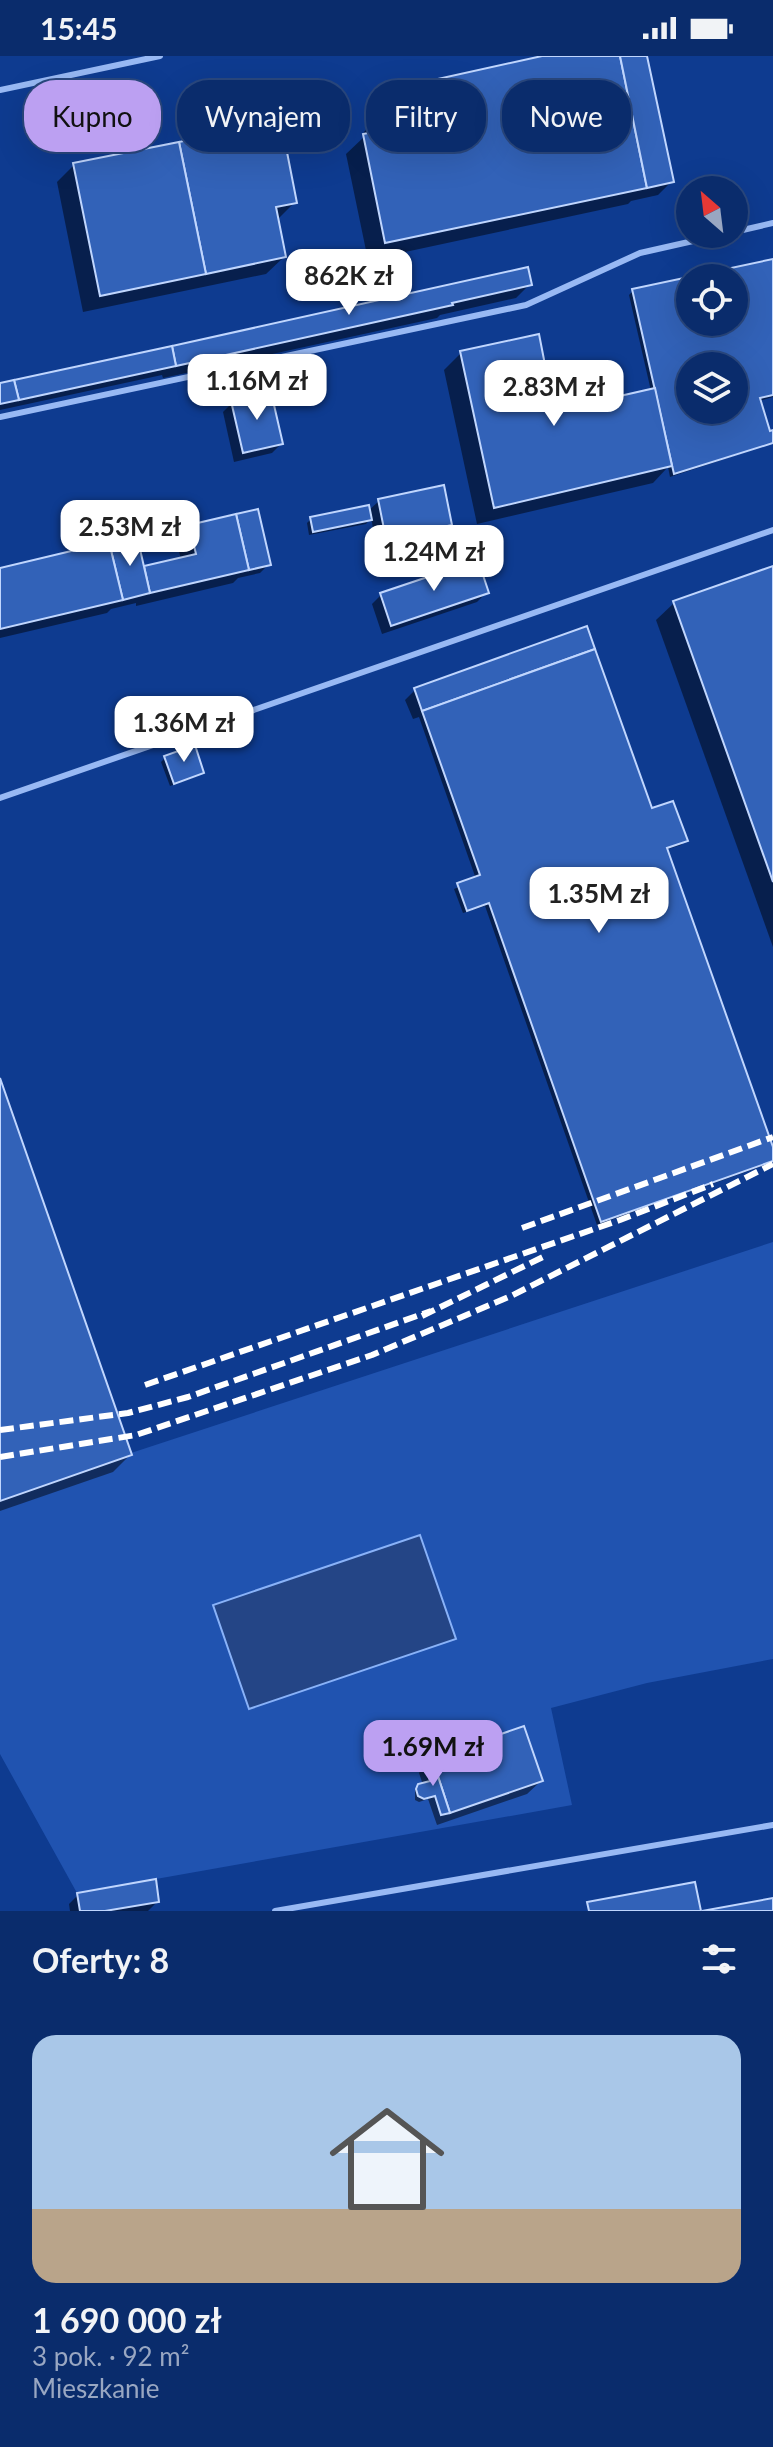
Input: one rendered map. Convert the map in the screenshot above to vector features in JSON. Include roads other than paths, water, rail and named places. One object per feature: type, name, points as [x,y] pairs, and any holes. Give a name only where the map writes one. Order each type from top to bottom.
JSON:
[{"type":"lane","points":[[0,90],[160,56]]},
{"type":"lane","points":[[748,229],[773,223]]},
{"type":"lane","points":[[0,417],[526,305],[640,253],[676,245]]},
{"type":"lane","points":[[0,798],[773,530]]},
{"type":"lane","points":[[275,1911],[773,1825]]},
{"type":"railway","points":[[522,1228],[773,1137]]},
{"type":"railway","points":[[0,1457],[136,1435],[372,1355],[511,1296],[773,1164]]},
{"type":"railway","points":[[145,1385],[620,1220],[713,1184]]},
{"type":"railway","points":[[422,1316],[545,1256]]},
{"type":"railway","points":[[0,1430],[128,1413],[188,1397],[431,1311]]}]
